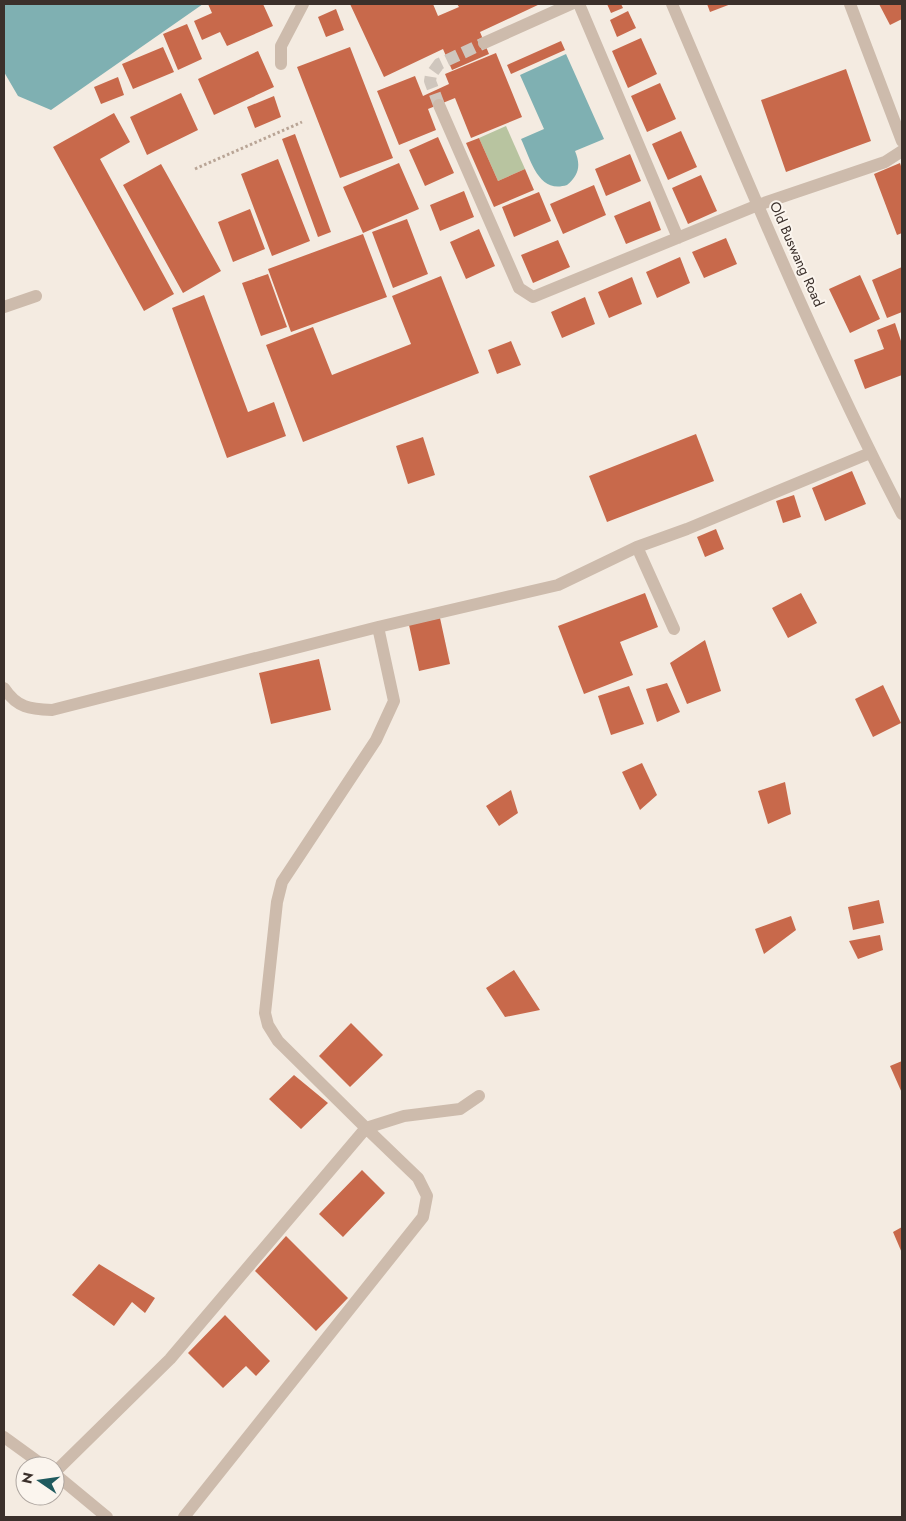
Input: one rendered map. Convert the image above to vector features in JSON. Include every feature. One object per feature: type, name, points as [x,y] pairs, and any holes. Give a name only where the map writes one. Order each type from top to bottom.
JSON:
[{"type":"street","points":[[281,64],[281,46],[302,4]]},
{"type":"street","points":[[484,43],[571,4]]},
{"type":"street","points":[[579,4],[678,238]]},
{"type":"street","name":"Old Buswang Road","points":[[672,4],[758,205],[870,453],[902,514]]},
{"type":"street","points":[[850,4],[902,141]]},
{"type":"street","points":[[439,105],[518,288],[527,296],[538,296],[758,205],[885,162],[902,151]]},
{"type":"street","points":[[4,307],[36,296]]},
{"type":"street","points":[[4,688],[8,695],[28,709],[52,710],[378,627],[558,585],[637,547],[687,529],[870,453]]},
{"type":"street","points":[[637,547],[674,629]]},
{"type":"street","points":[[184,1517],[423,1217],[427,1196],[418,1178],[278,1040],[268,1025],[265,1013],[277,902],[282,882],[376,740],[394,701],[378,627]]},
{"type":"street","points":[[65,1463],[170,1359],[366,1128],[404,1116],[460,1109],[479,1096]]},
{"type":"street","points":[[4,1437],[30,1456]]},
{"type":"street","points":[[65,1481],[107,1517]]},
{"type":"path","points":[[195,169],[302,122]]},
{"type":"green space","points":[[506,126],[525,169],[498,181],[479,138]]},
{"type":"water","points":[[4,4],[203,4],[51,110],[18,96],[4,72]]},
{"type":"water","points":[[566,54],[604,139],[575,151],[578,161],[576,174],[567,185],[557,186],[549,185],[542,180],[532,165],[521,139],[544,129],[520,75]]},
{"type":"building","points":[[208,4],[263,4],[273,26],[227,46],[220,32],[202,40],[194,21],[212,13]]},
{"type":"building","points":[[350,4],[433,4],[438,16],[459,7],[457,4],[540,4],[480,32],[489,54],[452,70],[443,49],[384,77]]},
{"type":"building","points":[[607,4],[621,4],[623,8],[611,13]]},
{"type":"building","points":[[707,4],[731,4],[710,12]]},
{"type":"building","points":[[879,4],[902,4],[902,19],[890,25]]},
{"type":"building","points":[[336,9],[344,30],[326,37],[318,17]]},
{"type":"building","points":[[628,11],[636,28],[617,37],[610,20]]},
{"type":"building","points":[[187,24],[202,59],[178,70],[163,34]]},
{"type":"building","points":[[641,38],[657,74],[628,88],[612,51]]},
{"type":"building","points":[[561,41],[565,50],[511,74],[507,65]]},
{"type":"building","points":[[163,47],[174,72],[133,89],[122,64]]},
{"type":"building","points":[[350,47],[393,158],[340,178],[297,67]]},
{"type":"building","points":[[258,51],[274,87],[214,115],[198,79]]},
{"type":"building","points":[[496,53],[522,117],[471,138],[455,98],[428,109],[436,130],[399,145],[377,91],[415,76],[423,96],[449,84],[445,74]]},
{"type":"building","points":[[846,69],[871,141],[786,172],[761,100]]},
{"type":"building","points":[[118,77],[124,95],[101,104],[94,87]]},
{"type":"building","points":[[660,83],[676,119],[647,132],[631,96]]},
{"type":"building","points":[[181,93],[198,130],[147,155],[130,117]]},
{"type":"building","points":[[274,96],[281,117],[255,128],[247,107]]},
{"type":"building","points":[[114,113],[130,142],[100,159],[174,294],[144,311],[53,147]]},
{"type":"building","points":[[681,131],[697,167],[668,180],[652,144]]},
{"type":"building","points":[[295,134],[331,232],[318,237],[282,139]]},
{"type":"building","points":[[438,137],[454,173],[425,186],[409,150]]},
{"type":"building","points":[[479,138],[498,181],[525,169],[534,190],[494,207],[466,143]]},
{"type":"building","points":[[630,154],[641,181],[606,196],[595,169]]},
{"type":"building","points":[[278,159],[310,241],[272,256],[241,174]]},
{"type":"building","points":[[399,163],[419,209],[363,233],[343,187]]},
{"type":"building","points":[[900,163],[902,169],[902,233],[897,235],[874,174]]},
{"type":"building","points":[[161,164],[221,271],[183,293],[123,185]]},
{"type":"building","points":[[701,175],[717,211],[688,224],[672,188]]},
{"type":"building","points":[[594,185],[606,215],[563,234],[550,204]]},
{"type":"building","points":[[464,191],[474,217],[440,231],[430,205]]},
{"type":"building","points":[[539,192],[551,221],[514,237],[502,207]]},
{"type":"building","points":[[650,201],[661,230],[626,244],[614,216]]},
{"type":"building","points":[[250,209],[265,249],[233,262],[218,222]]},
{"type":"building","points":[[407,219],[428,274],[393,288],[372,232]]},
{"type":"building","points":[[479,229],[495,266],[466,279],[450,242]]},
{"type":"building","points":[[363,234],[387,297],[291,332],[268,269]]},
{"type":"building","points":[[726,238],[737,264],[704,278],[692,252]]},
{"type":"building","points":[[558,240],[570,267],[533,283],[521,255]]},
{"type":"building","points":[[680,257],[690,283],[657,298],[646,272]]},
{"type":"building","points":[[902,267],[902,312],[887,318],[872,280]]},
{"type":"building","points":[[268,274],[287,327],[261,336],[242,283]]},
{"type":"building","points":[[860,275],[880,319],[850,333],[829,289]]},
{"type":"building","points":[[441,276],[479,373],[303,442],[266,345],[313,327],[332,375],[411,344],[392,296]]},
{"type":"building","points":[[632,277],[642,304],[609,318],[598,292]]},
{"type":"building","points":[[204,295],[248,412],[274,402],[286,436],[227,458],[172,308]]},
{"type":"building","points":[[585,297],[595,324],[562,338],[551,312]]},
{"type":"building","points":[[895,323],[902,344],[902,375],[865,389],[854,360],[884,349],[877,330]]},
{"type":"building","points":[[511,341],[521,365],[497,374],[488,350]]},
{"type":"building","points":[[696,434],[714,481],[607,522],[589,476]]},
{"type":"building","points":[[423,437],[435,475],[408,484],[396,446]]},
{"type":"building","points":[[852,471],[866,504],[825,521],[812,488]]},
{"type":"building","points":[[794,495],[801,517],[783,523],[776,501]]},
{"type":"building","points":[[716,529],[724,549],[705,557],[697,537]]},
{"type":"building","points":[[645,593],[658,627],[620,642],[633,675],[584,694],[558,626]]},
{"type":"building","points":[[801,593],[817,623],[788,638],[772,608]]},
{"type":"building","points":[[440,618],[450,664],[419,671],[409,625]]},
{"type":"building","points":[[705,640],[721,691],[687,704],[670,663]]},
{"type":"building","points":[[319,659],[331,710],[271,724],[259,673]]},
{"type":"building","points":[[667,683],[680,712],[657,722],[646,689]]},
{"type":"building","points":[[883,685],[901,723],[873,737],[855,699]]},
{"type":"building","points":[[629,686],[644,724],[611,735],[598,696]]},
{"type":"building","points":[[642,763],[657,795],[640,810],[622,772]]},
{"type":"building","points":[[785,782],[791,814],[768,824],[758,791]]},
{"type":"building","points":[[511,790],[518,813],[499,826],[486,806]]},
{"type":"building","points":[[879,900],[884,923],[853,930],[848,907]]},
{"type":"building","points":[[791,916],[796,930],[764,954],[755,929]]},
{"type":"building","points":[[880,935],[883,950],[858,959],[849,941]]},
{"type":"building","points":[[514,970],[540,1010],[505,1017],[486,988]]},
{"type":"building","points":[[351,1023],[383,1055],[350,1087],[319,1056]]},
{"type":"building","points":[[902,1061],[902,1093],[890,1066]]},
{"type":"building","points":[[294,1075],[328,1103],[301,1129],[269,1099]]},
{"type":"building","points":[[362,1170],[385,1193],[343,1237],[319,1214]]},
{"type":"building","points":[[902,1227],[902,1253],[893,1232]]},
{"type":"building","points":[[286,1236],[348,1298],[316,1331],[255,1271]]},
{"type":"building","points":[[99,1264],[155,1298],[145,1313],[132,1302],[114,1326],[72,1295]]},
{"type":"building","points":[[225,1315],[270,1361],[256,1376],[246,1366],[223,1388],[188,1353]]},
{"type":"tunnel","points":[[439,105],[430,81],[431,75],[439,64],[484,43]]}]
